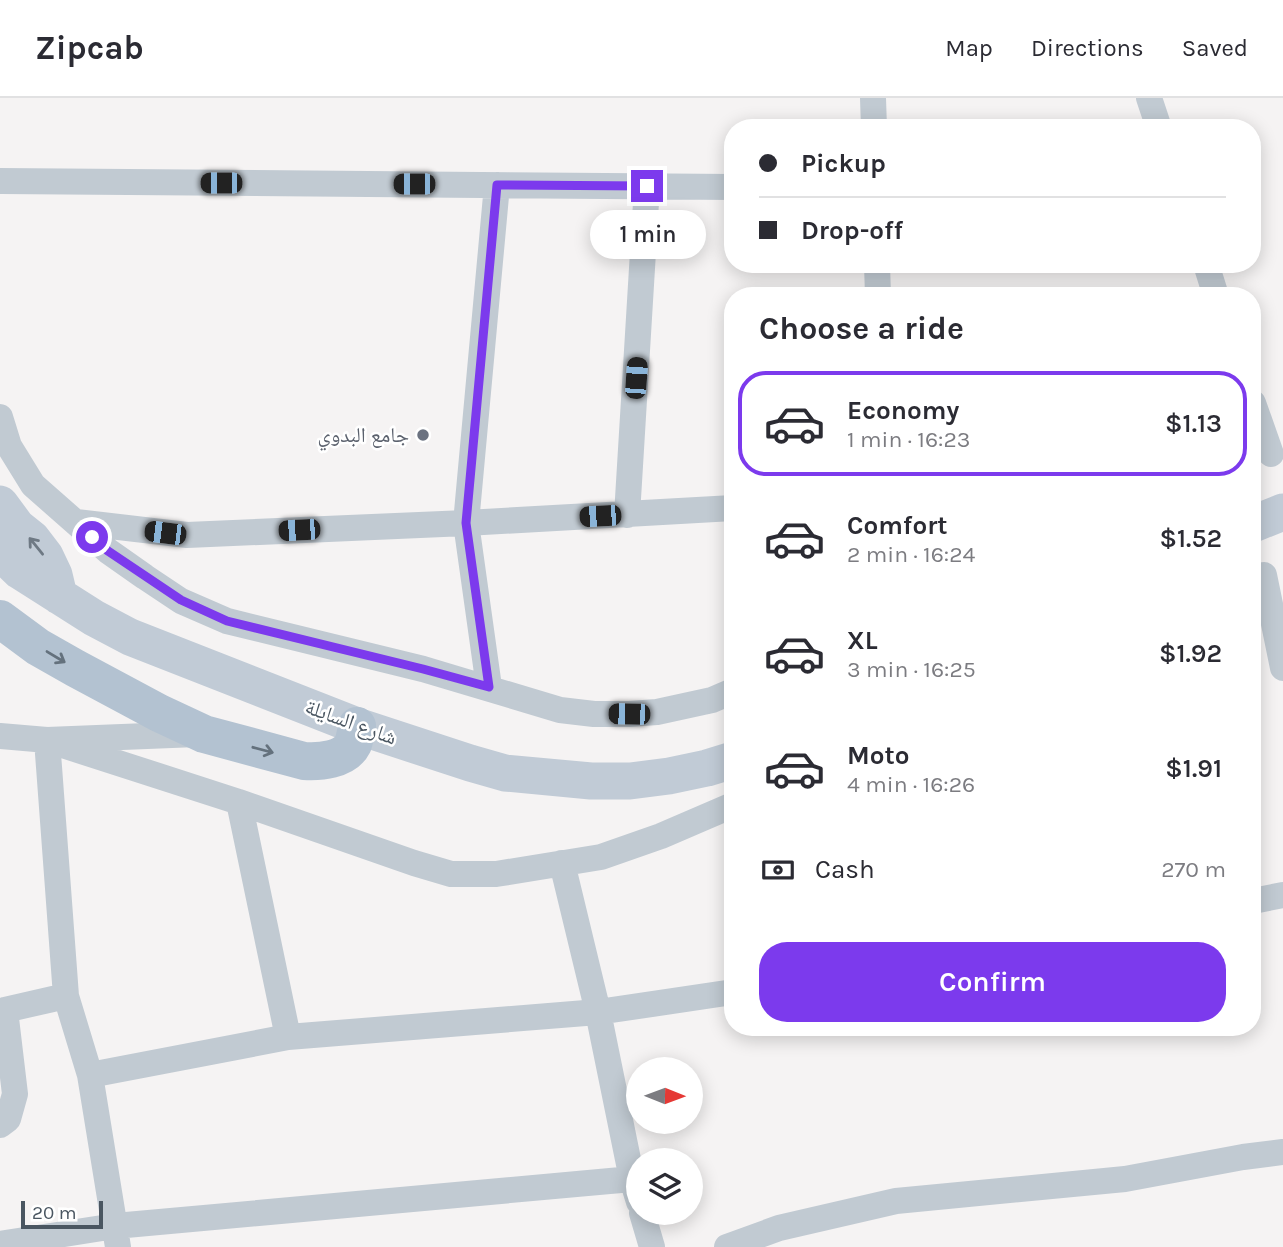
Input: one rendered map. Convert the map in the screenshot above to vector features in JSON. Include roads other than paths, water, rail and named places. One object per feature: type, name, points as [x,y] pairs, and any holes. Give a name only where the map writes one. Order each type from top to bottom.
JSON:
[{"type":"main road","points":[[0,504],[44,556],[54,575],[59,596]]},
{"type":"main road","points":[[1261,521],[1283,512]]},
{"type":"main road","name":"شارع السايلة","points":[[0,552],[20,570],[59,596],[130,637],[357,726],[494,769],[552,778],[630,781],[669,776],[724,763]]},
{"type":"main road","points":[[0,619],[38,647],[126,697],[204,734],[304,761],[317,762],[330,760],[352,746],[357,726]]},
{"type":"street","points":[[873,98],[874,119]]},
{"type":"street","points":[[1149,98],[1156,119]]},
{"type":"street","points":[[0,181],[724,187]]},
{"type":"street","points":[[489,687],[466,523],[497,185]]},
{"type":"street","points":[[627,515],[647,186]]},
{"type":"street","points":[[0,417],[9,446],[33,485],[108,551],[145,577],[181,600],[227,621],[423,669],[560,710],[594,714],[657,712],[724,695]]},
{"type":"street","points":[[1261,430],[1269,456]]},
{"type":"street","points":[[76,522],[187,535],[724,509]]},
{"type":"street","points":[[1267,574],[1283,668]]},
{"type":"street","points":[[0,736],[47,740],[204,734]]},
{"type":"street","points":[[47,740],[451,874],[496,874],[601,857],[661,836],[724,809]]},
{"type":"street","points":[[47,740],[66,996],[90,1075],[117,1237]]},
{"type":"street","points":[[239,802],[288,1037]]},
{"type":"street","points":[[562,863],[598,1012],[626,1148]]},
{"type":"street","points":[[1261,899],[1283,895]]},
{"type":"street","points":[[90,1075],[288,1037],[598,1012],[724,993]]},
{"type":"street","points":[[0,1125],[8,1119],[15,1094],[3,1011],[66,996]]},
{"type":"street","points":[[727,1247],[779,1228],[896,1201],[1125,1179],[1283,1152]]},
{"type":"street","points":[[0,1244],[117,1237],[626,1191]]},
{"type":"street","points":[[646,1225],[652,1247]]},
{"type":"place","name":"جامع البدوي","points":[[423,435]]}]
